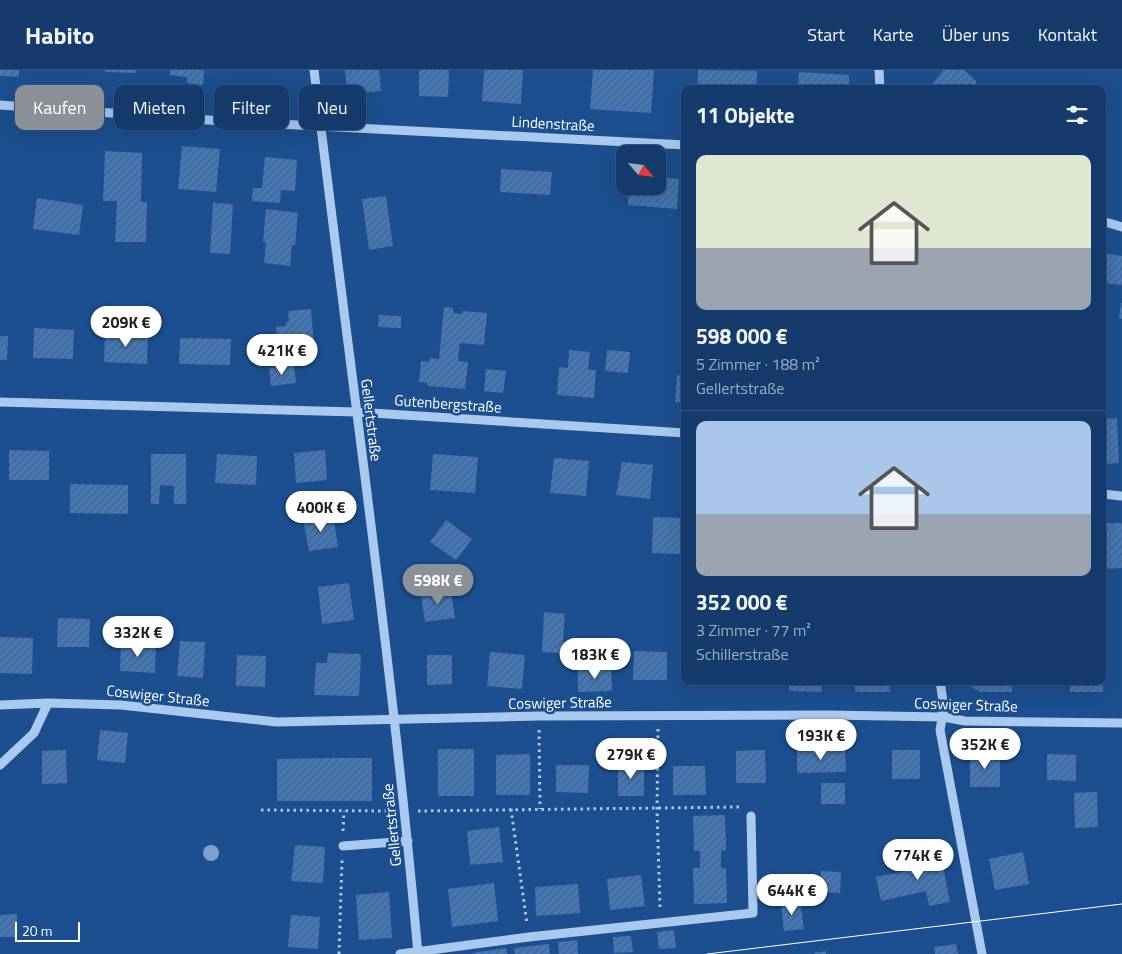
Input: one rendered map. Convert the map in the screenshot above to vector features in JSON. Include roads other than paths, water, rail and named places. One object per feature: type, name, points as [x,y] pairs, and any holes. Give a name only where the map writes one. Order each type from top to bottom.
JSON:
[{"type":"street","name":"Gellertstraße","points":[[314,70],[316,85]]},
{"type":"street","points":[[879,70],[880,85]]},
{"type":"street","name":"Lindenstraße","points":[[0,105],[299,125]]},
{"type":"street","name":"Lindenstraße","points":[[366,128],[681,144]]},
{"type":"street","name":"Gellertstraße","points":[[321,130],[408,840],[418,953]]},
{"type":"street","points":[[1106,222],[1122,227]]},
{"type":"street","name":"Gutenbergstraße","points":[[0,402],[356,412],[681,433]]},
{"type":"street","points":[[1106,494],[1122,496]]},
{"type":"street","points":[[941,685],[944,708],[940,730],[982,954]]},
{"type":"street","points":[[0,764],[34,733],[48,703]]},
{"type":"street","name":"Coswiger Straße","points":[[0,705],[48,703],[121,705],[277,722],[394,721],[539,716],[829,715],[943,717],[965,721],[1122,723]]},
{"type":"street","points":[[400,954],[418,953],[528,936],[753,913],[752,816]]},
{"type":"street","points":[[343,846],[408,840]]},
{"type":"tram line","points":[[707,954],[1122,904]]}]
